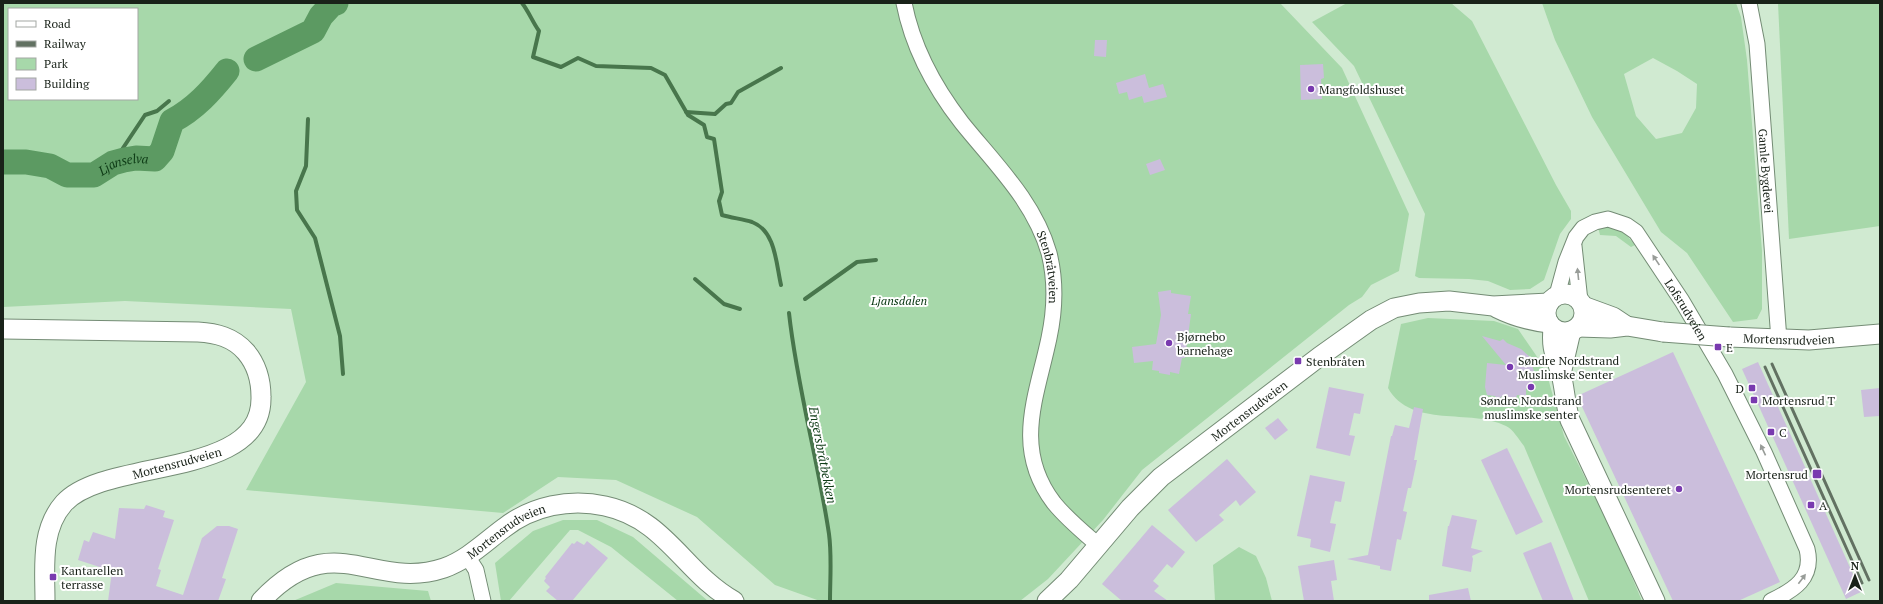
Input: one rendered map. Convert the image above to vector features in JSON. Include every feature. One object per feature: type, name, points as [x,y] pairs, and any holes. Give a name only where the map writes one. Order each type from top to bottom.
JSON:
[{"type":"street","name":"Stenbråtveien","points":[[904,3],[916,47],[931,78],[950,107],[1023,199],[1034,217],[1045,242],[1053,274],[1054,299],[1049,338],[1031,409],[1030,425],[1033,456],[1041,479],[1053,502],[1098,546]]},
{"type":"street","name":"Gamle Bygdevei","points":[[1749,3],[1757,49],[1779,340]]},
{"type":"street","name":"Lofsrudveien","points":[[1553,299],[1566,262],[1579,232],[1588,224],[1601,220],[1614,220],[1626,225],[1636,232],[1692,317],[1725,374],[1748,418],[1796,523],[1808,556],[1808,569],[1802,581],[1789,592],[1771,601]]},
{"type":"street","points":[[1563,327],[1583,319],[1574,246]]},
{"type":"street","points":[[1582,303],[1572,295],[1562,294],[1553,299],[1546,311],[1563,327],[1561,374],[1565,401],[1575,432],[1656,601]]},
{"type":"street","name":"Mortensrudveien","points":[[1047,601],[1070,580],[1139,498],[1170,469],[1318,357],[1371,320],[1394,308],[1419,303],[1449,302],[1493,306],[1553,299]]},
{"type":"street","name":"Mortensrudveien","points":[[1582,303],[1613,317],[1626,326]]},
{"type":"street","name":"Mortensrudveien","points":[[1493,306],[1509,314],[1563,327],[1610,328],[1626,326],[1663,332],[1779,340],[1809,340],[1880,334]]},
{"type":"street","name":"Mortensrudveien","points":[[3,329],[208,332],[220,335],[239,345],[252,360],[260,381],[261,401],[256,420],[246,435],[231,447],[208,456],[97,484],[78,492],[65,502],[54,518],[46,541],[44,562],[45,601]]},
{"type":"street","name":"Mortensrudveien","points":[[261,601],[276,586],[293,574],[320,564],[344,563],[396,572],[420,572],[444,568],[467,556],[506,527],[540,509],[576,503],[603,506],[626,513],[650,526],[662,535],[706,581],[734,601]]},
{"type":"street","points":[[467,556],[476,570],[483,601]]},
{"type":"green space","name":"Ljansdalen","points":[[3,3],[1280,3],[1342,68],[1409,214],[1399,271],[1371,285],[1362,297],[1349,305],[1142,470],[1103,520],[1048,579],[1020,601],[820,601],[775,585],[697,517],[616,480],[558,477],[503,513],[246,490],[306,382],[291,309],[125,301],[3,307]]},
{"type":"green space","points":[[1347,3],[1451,3],[1472,21],[1556,185],[1571,211],[1571,219],[1560,234],[1544,280],[1530,289],[1510,290],[1488,281],[1419,278],[1415,276],[1425,214],[1354,66],[1312,22]]},
{"type":"green space","points":[[1542,3],[1736,3],[1741,17],[1747,60],[1762,251],[1762,309],[1757,319],[1733,322],[1687,253],[1661,232],[1592,117],[1555,40]],"holes":[[[1653,58],[1697,84],[1696,108],[1682,133],[1656,139],[1636,116],[1624,74]]]},
{"type":"green space","points":[[1778,3],[1880,3],[1880,226],[1789,239]]},
{"type":"green space","points":[[1607,226],[1624,232],[1635,245],[1631,247],[1616,236],[1600,235],[1598,227]]},
{"type":"green space","points":[[1428,318],[1494,321],[1518,329],[1540,361],[1548,378],[1564,436],[1615,537],[1642,601],[1589,601],[1524,446],[1511,430],[1506,426],[1492,421],[1476,418],[1442,416],[1411,409],[1398,401],[1388,388],[1401,324]]},
{"type":"green space","points":[[563,520],[597,520],[633,537],[708,601],[678,601],[611,547],[578,530],[570,530],[509,601],[501,601],[495,563],[533,531]]},
{"type":"green space","points":[[1239,547],[1256,556],[1266,578],[1272,601],[1215,601],[1213,565]]},
{"type":"green space","points":[[336,583],[428,591],[431,601],[293,601]]},
{"type":"building","points":[[1095,40],[1107,40],[1106,57],[1094,56]]},
{"type":"building","name":"Mangfoldshuset","points":[[1323,64],[1324,78],[1321,79],[1322,99],[1301,100],[1300,65]]},
{"type":"building","points":[[1145,74],[1149,88],[1163,84],[1167,97],[1144,103],[1142,96],[1129,100],[1127,92],[1119,94],[1116,83]]},
{"type":"building","points":[[1160,159],[1165,170],[1150,175],[1146,164]]},
{"type":"building","points":[[1171,290],[1171,293],[1191,296],[1188,314],[1191,314],[1185,358],[1182,358],[1179,374],[1170,372],[1170,375],[1152,370],[1153,361],[1134,363],[1132,347],[1156,344],[1161,315],[1158,292]]},
{"type":"building","name":"Søndre Nordstrand Muslimske Senter","points":[[1482,336],[1500,341],[1503,339],[1507,343],[1521,349],[1530,357],[1536,379],[1526,388],[1526,396],[1517,395],[1516,398],[1502,396],[1498,400],[1495,396],[1487,395],[1485,387],[1487,363],[1506,365]]},
{"type":"building","name":"Mortensrudsenteret","points":[[1673,352],[1780,582],[1738,601],[1673,601],[1577,396]]},
{"type":"building","points":[[1758,362],[1861,592],[1846,599],[1742,369]]},
{"type":"building","points":[[1329,387],[1364,394],[1360,414],[1354,413],[1349,435],[1355,436],[1350,456],[1316,448]]},
{"type":"building","points":[[1880,388],[1880,416],[1864,417],[1861,390]]},
{"type":"building","points":[[1414,407],[1423,409],[1414,460],[1417,460],[1411,488],[1408,488],[1403,511],[1407,512],[1401,540],[1397,539],[1391,571],[1380,569],[1380,566],[1347,559],[1368,555],[1391,436],[1395,425],[1409,428]]},
{"type":"building","points":[[1278,418],[1288,430],[1275,440],[1265,428]]},
{"type":"building","points":[[1507,448],[1543,522],[1516,535],[1481,460]]},
{"type":"building","points":[[1227,459],[1256,492],[1240,506],[1236,500],[1219,515],[1224,520],[1196,542],[1168,510]]},
{"type":"building","points":[[1310,475],[1345,482],[1341,502],[1335,501],[1330,523],[1336,524],[1330,552],[1310,547],[1311,539],[1297,536]]},
{"type":"building","points":[[146,505],[165,511],[163,517],[174,520],[158,569],[161,570],[156,586],[183,595],[202,538],[217,526],[229,526],[238,529],[222,578],[226,579],[218,601],[108,601],[112,571],[78,560],[84,540],[89,542],[93,532],[115,539],[119,508],[144,509]]},
{"type":"building","points":[[1452,515],[1477,520],[1471,548],[1483,551],[1472,556],[1471,572],[1442,566],[1448,526]]},
{"type":"building","points":[[1152,525],[1185,552],[1172,568],[1167,564],[1153,581],[1159,586],[1154,591],[1168,601],[1122,601],[1102,584]]},
{"type":"building","points":[[577,541],[584,545],[587,541],[608,558],[572,601],[558,601],[546,591],[550,587],[544,581],[546,578],[545,577],[572,543],[574,544]]},
{"type":"building","points":[[1551,542],[1574,601],[1543,601],[1523,553]]},
{"type":"building","points":[[1334,560],[1337,580],[1331,581],[1334,601],[1304,601],[1298,566]]},
{"type":"building","points":[[1468,588],[1471,601],[1429,601],[1429,595]]},
{"type":"waterway","name":"Ljanselva","points":[[256,59],[313,31],[321,16],[332,4],[336,3]]},
{"type":"waterway","name":"Engersbråtbekken","points":[[522,3],[539,31],[533,57],[561,67],[578,58],[596,66],[651,68],[665,75],[688,115],[704,125],[707,137],[714,139],[722,192],[719,201],[722,215],[752,222],[760,226],[766,233],[774,249],[781,285]]},
{"type":"waterway","points":[[686,112],[715,114],[726,104],[731,103],[738,92],[781,68]]},
{"type":"waterway","name":"Ljanselva","points":[[3,162],[26,162],[50,166],[67,175],[94,175],[113,163],[124,160],[136,158],[155,159],[162,151],[172,121],[188,111],[202,99],[227,71]]},
{"type":"waterway","points":[[113,163],[145,115],[157,111],[169,101]]},
{"type":"waterway","points":[[308,119],[306,166],[296,191],[297,210],[315,238],[340,336],[343,374]]},
{"type":"waterway","points":[[805,299],[857,262],[876,260]]},
{"type":"waterway","points":[[695,279],[724,304],[740,309]]},
{"type":"waterway","name":"Engersbråtbekken","points":[[789,313],[802,396],[829,534],[831,559],[830,601]]},
{"type":"railway","points":[[1772,364],[1869,580]]},
{"type":"railway","points":[[1765,367],[1862,583]]},
{"type":"place","name":"Mangfoldshuset","points":[[1311,89]]},
{"type":"place","name":"Bjørnebo barnehage","points":[[1169,343]]},
{"type":"place","name":"E","points":[[1718,347]]},
{"type":"place","name":"Stenbråten","points":[[1298,361]]},
{"type":"place","name":"Søndre Nordstrand Muslimske Senter","points":[[1510,367]]},
{"type":"place","name":"Søndre Nordstrand muslimske senter","points":[[1531,387]]},
{"type":"place","name":"D","points":[[1752,388]]},
{"type":"place","name":"Mortensrud T","points":[[1754,400]]},
{"type":"place","name":"C","points":[[1771,432]]},
{"type":"place","name":"Mortensrud","points":[[1817,474]]},
{"type":"place","name":"Mortensrudsenteret","points":[[1679,489]]},
{"type":"place","name":"A","points":[[1811,505]]},
{"type":"place","name":"Kantarellen terrasse","points":[[53,577]]}]
